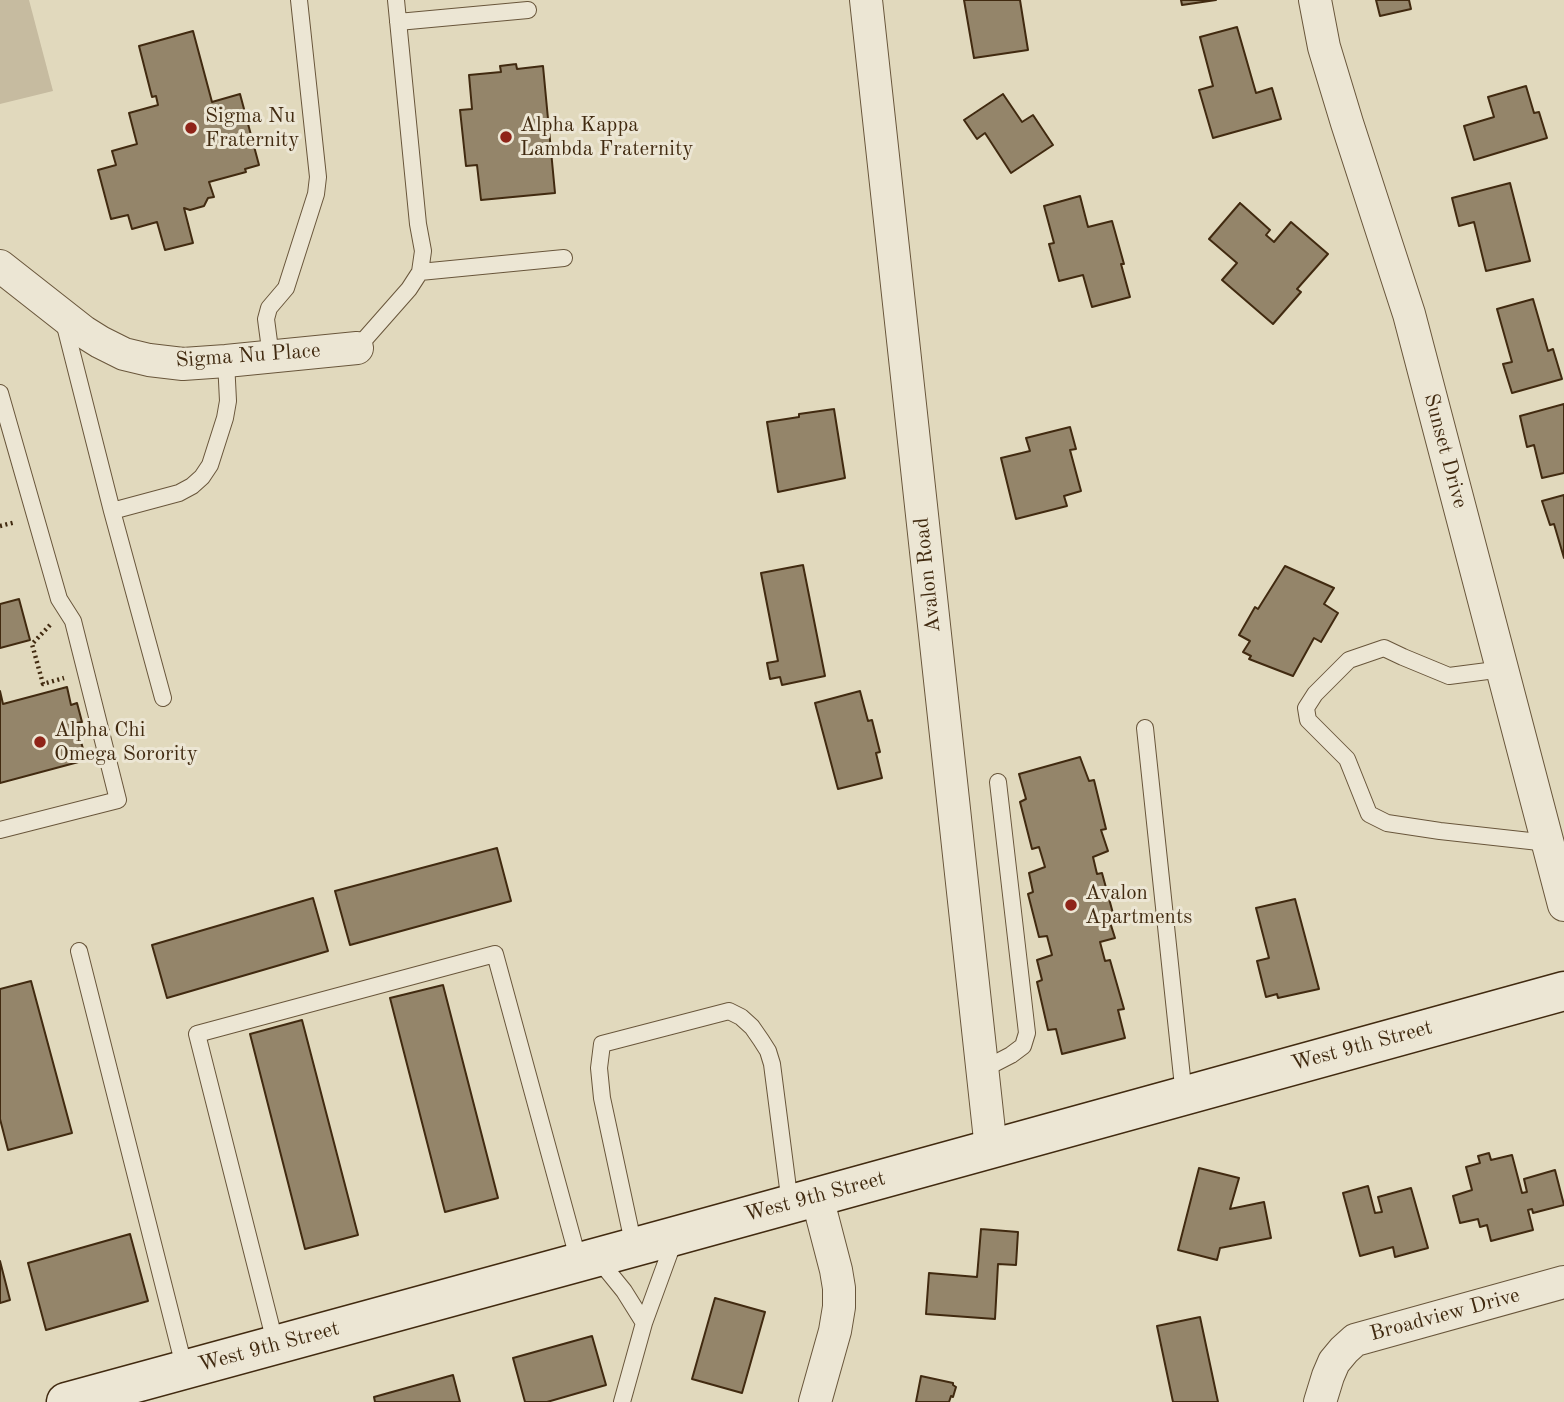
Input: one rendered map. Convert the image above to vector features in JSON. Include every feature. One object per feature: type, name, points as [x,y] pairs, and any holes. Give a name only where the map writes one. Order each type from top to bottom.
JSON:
[{"type":"main road","name":"West 9th Street","points":[[66,1402],[1564,990]]},
{"type":"street","name":"Avalon Road","points":[[866,0],[991,1149]]},
{"type":"street","name":"Sunset Drive","points":[[1315,0],[1328,60],[1409,314],[1564,905]]},
{"type":"street","name":"Sigma Nu Place","points":[[0,266],[100,342],[124,354],[149,360],[183,363],[226,361],[357,348]]},
{"type":"street","points":[[804,1200],[836,1270],[839,1288],[835,1331],[816,1402]]},
{"type":"street","name":"Broadview Drive","points":[[1320,1402],[1334,1362],[1355,1340],[1564,1282]]},
{"type":"lane","points":[[271,357],[266,319],[269,308],[286,288],[316,194],[318,177],[299,0]]},
{"type":"lane","points":[[357,348],[409,289],[420,272],[423,251],[396,0]]},
{"type":"lane","points":[[398,22],[528,10]]},
{"type":"lane","points":[[420,272],[564,257]]},
{"type":"lane","points":[[62,315],[163,698]]},
{"type":"lane","points":[[112,512],[179,493],[202,477],[210,465],[225,418],[228,401],[226,361]]},
{"type":"lane","points":[[0,393],[59,598],[73,621],[118,800],[0,831]]},
{"type":"lane","points":[[1503,669],[1449,676],[1384,648],[1349,660],[1315,694],[1306,708],[1308,720],[1346,759],[1369,814],[1378,819],[1387,823],[1440,831],[1548,843]]},
{"type":"lane","points":[[1145,727],[1184,1096]]},
{"type":"lane","points":[[982,1070],[1012,1055],[1023,1046],[1027,1033],[999,782]]},
{"type":"lane","points":[[79,951],[185,1370]]},
{"type":"lane","points":[[276,1346],[197,1034],[495,954],[588,1260],[624,1291],[644,1323]]},
{"type":"lane","points":[[634,1247],[601,1098],[599,1068],[602,1044],[729,1011],[741,1017],[752,1027],[768,1051],[804,1200]]},
{"type":"lane","points":[[622,1402],[644,1323],[675,1236]]},
{"type":"shaded area","points":[[0,0],[29,0],[53,91],[0,104]]},
{"type":"building","points":[[964,0],[1020,0],[1028,50],[974,58]]},
{"type":"building","points":[[1181,0],[1216,0],[1182,5]]},
{"type":"building","points":[[1376,0],[1409,0],[1411,9],[1380,16]]},
{"type":"building","points":[[1237,27],[1256,93],[1272,88],[1281,119],[1213,138],[1199,90],[1213,86],[1200,37]]},
{"type":"building","name":"Sigma Nu Fraternity","points":[[193,31],[212,102],[240,94],[259,165],[245,169],[246,172],[209,182],[214,197],[208,198],[204,206],[190,210],[184,208],[193,243],[165,250],[157,222],[132,229],[128,215],[111,219],[98,170],[116,165],[112,151],[137,144],[129,113],[158,105],[156,96],[152,97],[139,46]]},
{"type":"building","name":"Alpha Kappa Lambda Fraternity","points":[[516,64],[517,69],[543,66],[555,193],[481,200],[477,165],[466,166],[460,110],[472,109],[469,75],[501,72],[500,66]]},
{"type":"building","points":[[1526,86],[1534,113],[1539,112],[1547,138],[1474,160],[1464,126],[1494,117],[1488,97]]},
{"type":"building","points":[[1003,94],[1022,122],[1033,115],[1053,145],[1011,173],[985,133],[977,139],[964,120]]},
{"type":"building","points":[[1510,183],[1530,261],[1486,271],[1474,222],[1459,226],[1452,198]]},
{"type":"building","points":[[1080,196],[1088,227],[1112,221],[1130,297],[1092,307],[1083,275],[1059,281],[1049,244],[1054,243],[1044,206]]},
{"type":"building","points":[[1240,203],[1270,230],[1266,235],[1274,242],[1291,222],[1328,254],[1297,289],[1301,292],[1273,324],[1222,280],[1237,263],[1209,239]]},
{"type":"building","points":[[1533,299],[1548,351],[1553,349],[1562,379],[1512,393],[1503,364],[1512,362],[1497,309]]},
{"type":"building","points":[[1564,404],[1564,473],[1542,478],[1534,445],[1527,447],[1520,416]]},
{"type":"building","points":[[834,409],[845,478],[778,492],[767,422]]},
{"type":"building","points":[[1070,427],[1076,449],[1070,450],[1081,491],[1064,496],[1067,506],[1016,519],[1001,458],[1030,451],[1026,438]]},
{"type":"building","points":[[1564,495],[1564,558],[1554,524],[1550,525],[1542,501]]},
{"type":"building","points":[[803,565],[825,676],[782,685],[780,677],[770,679],[767,663],[778,661],[761,573]]},
{"type":"building","points":[[1285,566],[1334,588],[1324,604],[1338,613],[1321,642],[1314,638],[1293,676],[1249,659],[1251,656],[1243,652],[1250,641],[1239,635],[1255,607],[1258,609]]},
{"type":"building","points":[[19,599],[30,640],[0,648],[0,604]]},
{"type":"building","name":"Alpha Chi Omega Sorority","points":[[67,687],[71,705],[77,703],[82,722],[76,723],[86,760],[0,783],[0,691],[3,704]]},
{"type":"building","points":[[860,691],[868,721],[872,720],[880,752],[876,753],[882,778],[838,789],[815,703]]},
{"type":"building","name":"Avalon Apartments","points":[[1080,757],[1089,781],[1094,780],[1106,829],[1101,830],[1108,851],[1093,857],[1097,874],[1102,873],[1114,917],[1109,919],[1115,938],[1100,942],[1105,961],[1110,960],[1124,1009],[1118,1010],[1125,1038],[1062,1054],[1056,1029],[1048,1030],[1037,982],[1042,980],[1037,960],[1052,955],[1047,936],[1039,937],[1028,894],[1033,892],[1029,873],[1045,867],[1039,847],[1032,849],[1020,802],[1026,799],[1019,774]]},
{"type":"building","points":[[497,848],[511,901],[350,945],[335,891]]},
{"type":"building","points":[[313,898],[328,951],[167,998],[152,945]]},
{"type":"building","points":[[1295,899],[1319,989],[1278,998],[1277,994],[1266,997],[1257,961],[1269,958],[1256,908]]},
{"type":"building","points":[[31,981],[72,1133],[8,1150],[0,1119],[0,989]]},
{"type":"building","points":[[443,985],[498,1198],[445,1212],[390,998]]},
{"type":"building","points":[[302,1020],[358,1235],[305,1249],[250,1034]]},
{"type":"building","points":[[1489,1153],[1491,1160],[1512,1155],[1522,1193],[1527,1192],[1524,1179],[1555,1170],[1564,1205],[1533,1213],[1532,1209],[1528,1210],[1533,1230],[1491,1241],[1487,1225],[1480,1227],[1478,1219],[1460,1223],[1453,1196],[1472,1190],[1466,1167],[1480,1163],[1478,1156]]},
{"type":"building","points":[[1199,1168],[1239,1178],[1230,1209],[1264,1202],[1271,1238],[1220,1248],[1217,1260],[1178,1250]]},
{"type":"building","points":[[1368,1186],[1375,1213],[1382,1212],[1378,1197],[1411,1188],[1428,1248],[1395,1257],[1393,1247],[1360,1256],[1343,1193]]},
{"type":"building","points":[[981,1229],[1018,1232],[1016,1265],[998,1264],[995,1319],[926,1314],[929,1273],[977,1277]]},
{"type":"building","points":[[130,1234],[148,1301],[46,1330],[28,1263]]},
{"type":"building","points":[[0,1261],[10,1300],[0,1303]]},
{"type":"building","points":[[715,1298],[765,1312],[742,1393],[692,1379]]},
{"type":"building","points":[[1200,1317],[1218,1402],[1173,1402],[1157,1326]]},
{"type":"building","points":[[592,1336],[606,1385],[547,1402],[525,1402],[513,1358]]},
{"type":"building","points":[[453,1375],[460,1402],[375,1402],[374,1397]]},
{"type":"building","points":[[921,1376],[953,1383],[956,1387],[953,1397],[951,1396],[949,1402],[916,1402]]},
{"type":"place","name":"Sigma Nu Fraternity","points":[[191,128]]},
{"type":"place","name":"Alpha Kappa Lambda Fraternity","points":[[506,137]]},
{"type":"place","name":"Alpha Chi Omega Sorority","points":[[40,742]]},
{"type":"place","name":"Avalon Apartments","points":[[1071,905]]}]
